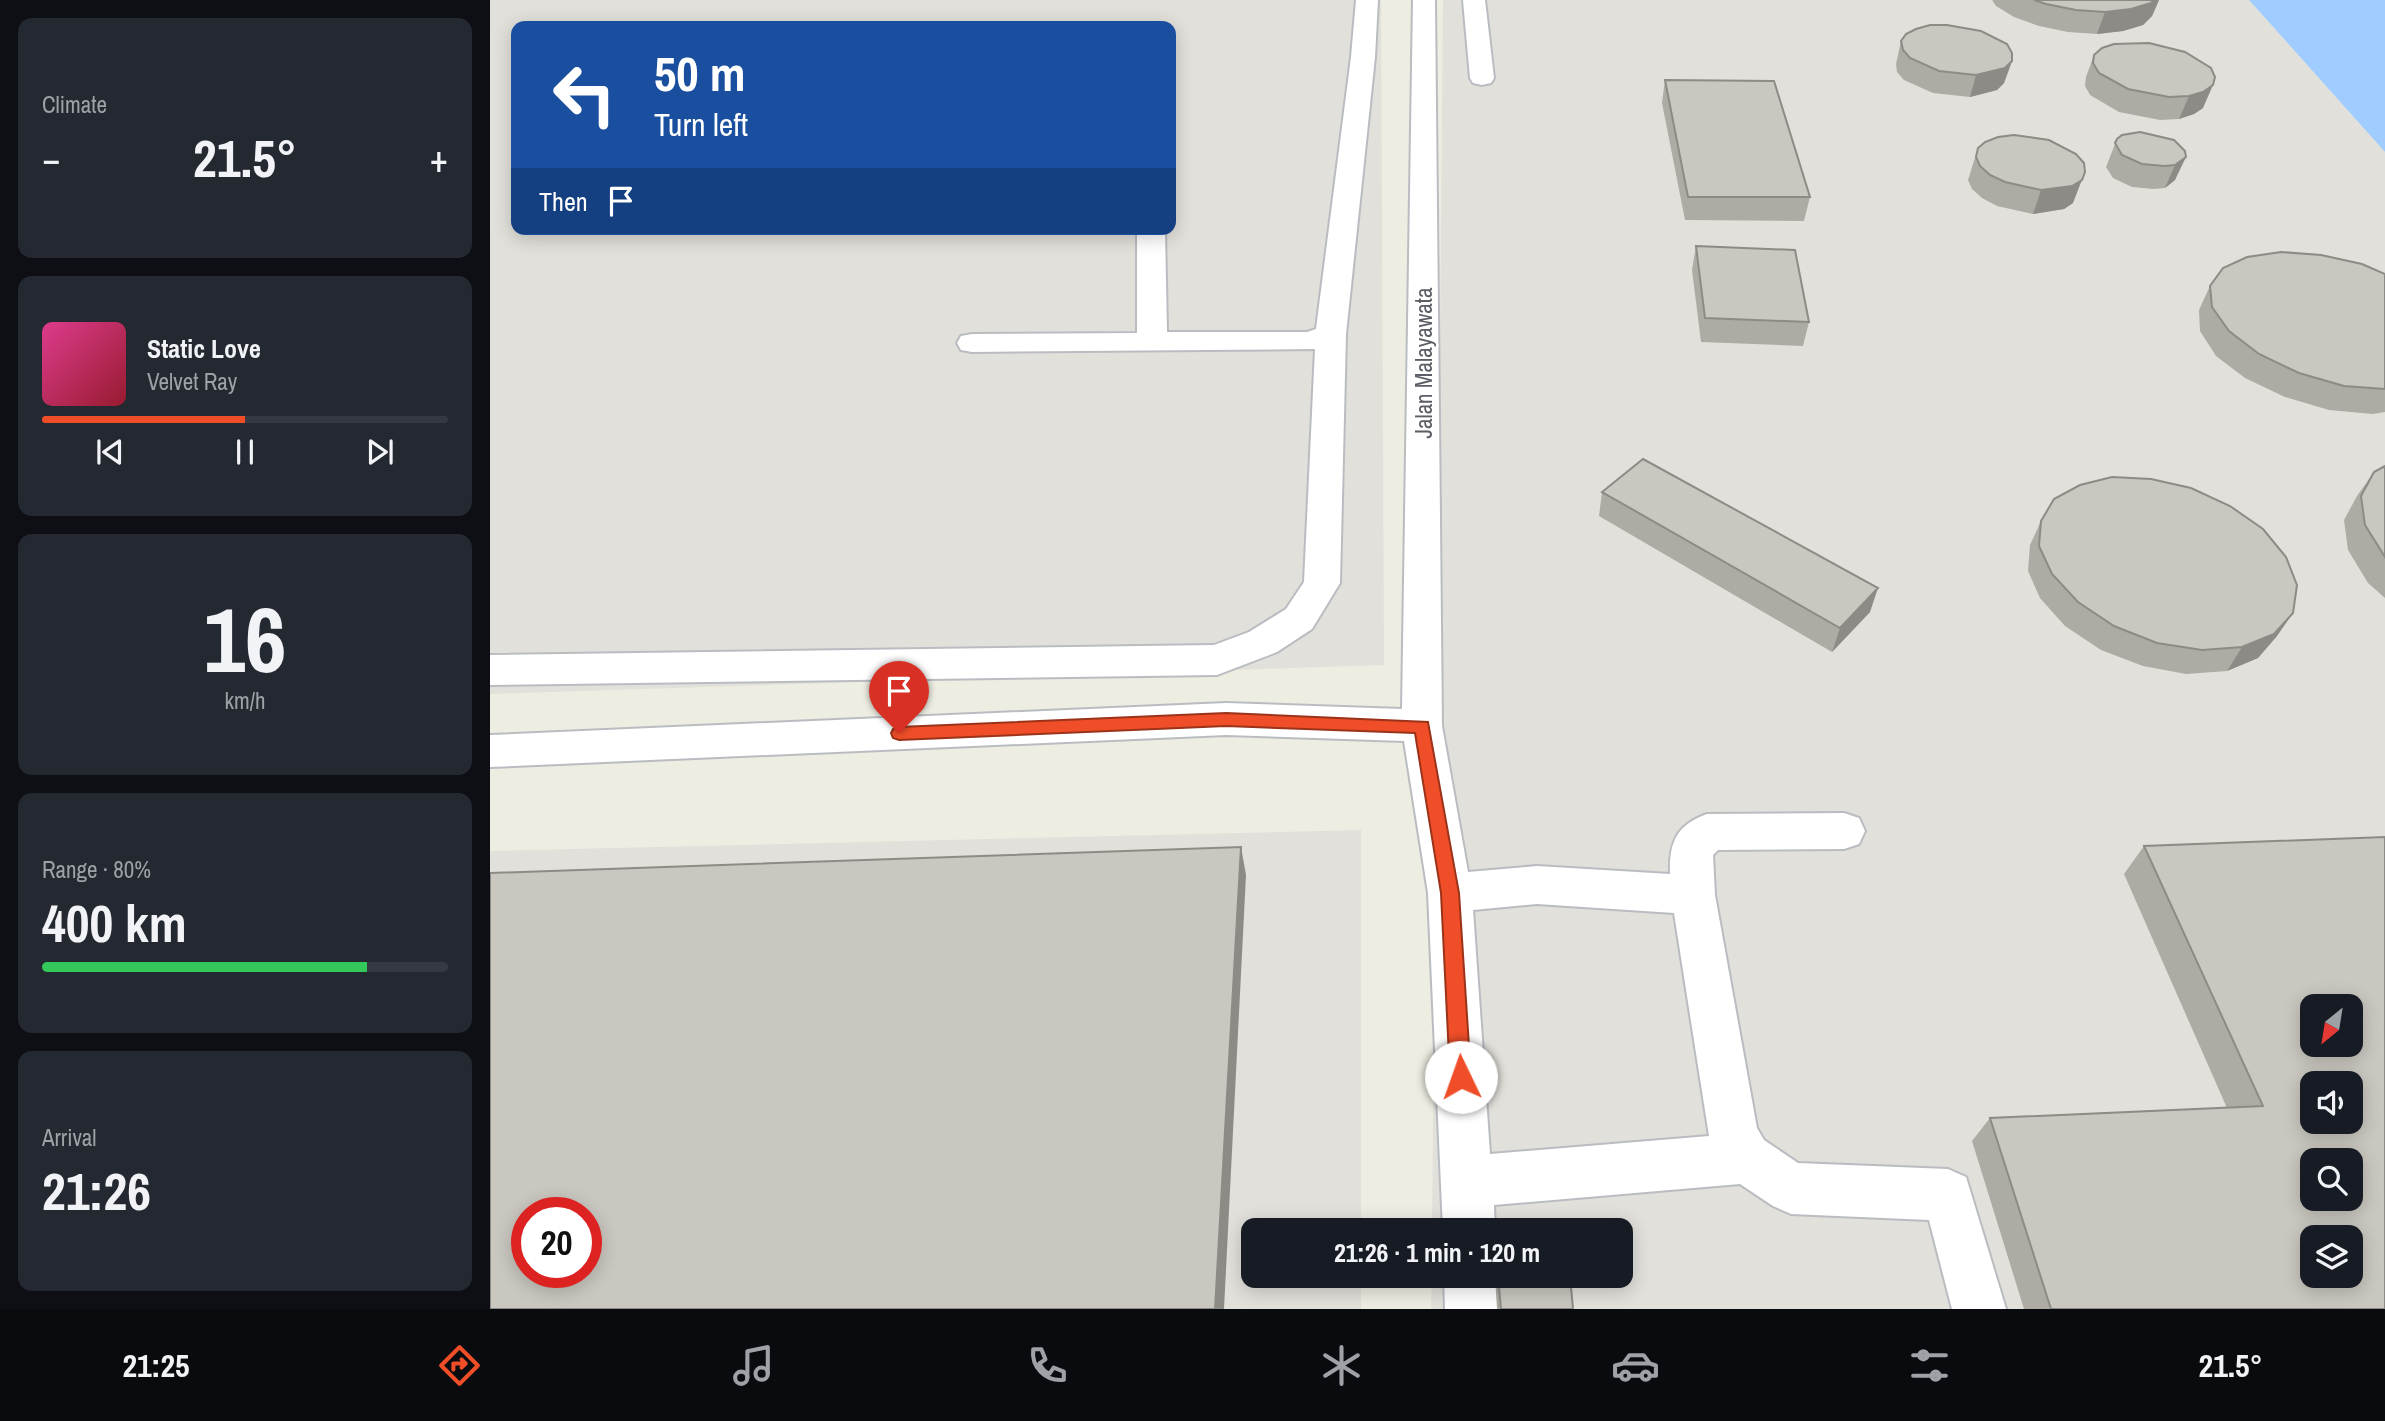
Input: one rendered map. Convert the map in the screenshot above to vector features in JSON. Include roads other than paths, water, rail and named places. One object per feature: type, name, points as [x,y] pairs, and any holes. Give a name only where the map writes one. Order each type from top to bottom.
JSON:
[{"type":"street","points":[[490,670],[1217,660],[1263,642],[1298,619],[1322,583],[1331,334],[1363,57],[1367,0]]},
{"type":"street","name":"Jalan Malayawata","points":[[1424,0],[1422,726],[1450,893],[1468,1206]]},
{"type":"street","points":[[1474,0],[1482,78]]},
{"type":"street","points":[[1151,235],[1153,342]]},
{"type":"street","points":[[972,343],[1310,341],[1331,334]]},
{"type":"street","points":[[490,751],[1226,719],[1422,726]]},
{"type":"street","points":[[1844,831],[1707,832],[1691,850],[1693,895],[1733,1133],[1746,1158],[1791,1188],[1948,1195],[1979,1309]]},
{"type":"street","points":[[1450,893],[1538,886],[1693,895]]},
{"type":"street","points":[[1468,1206],[1746,1158]]},
{"type":"street","points":[[1471,1288],[1472,1309]]},
{"type":"water","points":[[2249,0],[2385,0],[2385,152]]}]
